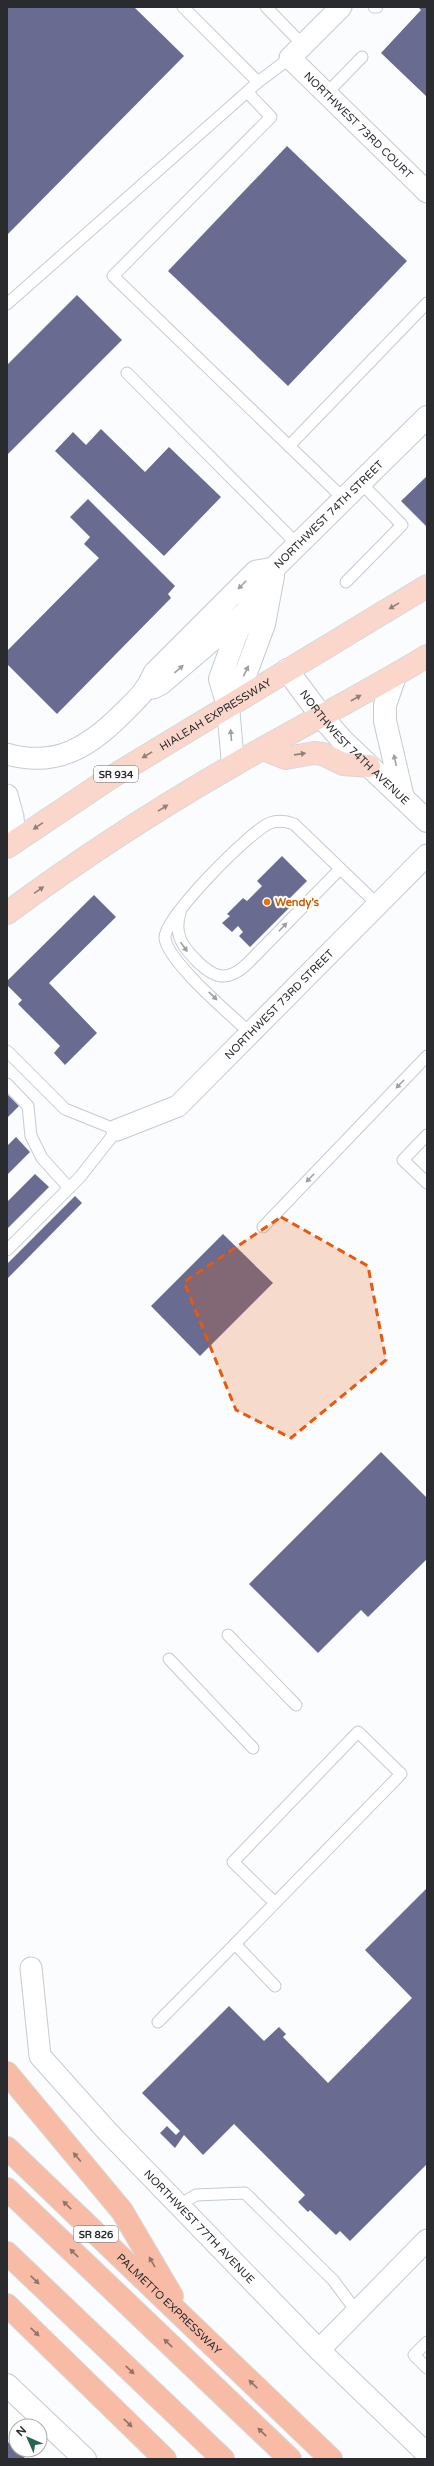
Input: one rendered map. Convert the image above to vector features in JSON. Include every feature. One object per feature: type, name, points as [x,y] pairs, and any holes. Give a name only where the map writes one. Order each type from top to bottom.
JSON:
[{"type":"highway","points":[[7,2073],[122,2211],[186,2320]]},
{"type":"highway","name":"PALMETTO EXPRESSWAY","points":[[7,2148],[331,2459]]},
{"type":"highway","points":[[7,2189],[290,2459]]},
{"type":"highway","points":[[7,2254],[223,2459]]},
{"type":"highway","points":[[7,2305],[164,2459]]},
{"type":"main road","name":"HIALEAH EXPRESSWAY","points":[[11,844],[110,778],[427,586]]},
{"type":"main road","points":[[7,913],[112,840],[233,765],[395,676],[427,656]]},
{"type":"main road","points":[[263,749],[286,758],[314,753],[323,754],[343,764],[369,766]]},
{"type":"street","points":[[296,51],[341,7]]},
{"type":"street","name":"NORTHWEST 73RD COURT","points":[[296,51],[326,94],[425,187]]},
{"type":"street","name":"NORTHWEST 74TH STREET","points":[[147,690],[154,673],[256,572],[273,579],[298,545],[427,418]]},
{"type":"street","points":[[233,765],[228,706],[220,680],[248,609],[273,579]]},
{"type":"street","points":[[228,706],[247,670],[264,624],[273,579]]},
{"type":"street","name":"NORTHWEST 74TH STREET","points":[[7,754],[17,757],[42,758],[58,756],[83,747],[103,732],[147,690],[161,684],[248,609]]},
{"type":"street","name":"NORTHWEST 74TH AVENUE","points":[[287,670],[322,717],[369,766],[427,821]]},
{"type":"street","points":[[395,676],[385,705],[385,721],[403,798]]},
{"type":"street","points":[[7,795],[13,817],[11,844]]},
{"type":"street","name":"NORTHWEST 73RD STREET","points":[[117,1130],[178,1106],[427,855]]},
{"type":"street","name":"NORTHWEST 77TH AVENUE","points":[[31,1968],[40,2056],[107,2131],[320,2350],[427,2454]]},
{"type":"street","points":[[320,2350],[427,2240]]},
{"type":"street","points":[[7,2385],[85,2459]]},
{"type":"lane","points":[[183,7],[258,82]]},
{"type":"lane","points":[[7,304],[258,82],[296,51],[266,7]]},
{"type":"lane","points":[[326,94],[362,57]]},
{"type":"lane","points":[[247,92],[271,117],[113,276],[344,499]]},
{"type":"lane","points":[[289,446],[427,303]]},
{"type":"lane","points":[[127,373],[298,545]]},
{"type":"lane","points":[[346,582],[402,525],[361,483]]},
{"type":"lane","points":[[250,1033],[174,959],[165,938],[167,927],[185,902],[252,834],[270,823],[287,821],[294,824],[378,905]]},
{"type":"lane","points":[[180,910],[178,928],[183,947],[206,970],[221,976],[229,975],[238,972],[247,964],[340,869]]},
{"type":"lane","points":[[7,1051],[64,1109],[117,1130],[69,1188],[7,1250]]},
{"type":"lane","points":[[263,1227],[427,1056]]},
{"type":"lane","points":[[7,1084],[28,1106],[31,1136],[42,1158],[69,1188]]},
{"type":"lane","points":[[427,1135],[403,1160],[427,1183]]},
{"type":"lane","points":[[228,1635],[296,1705]]},
{"type":"lane","points":[[169,1659],[254,1748]]},
{"type":"lane","points":[[158,2022],[276,1903],[401,1774],[358,1732],[233,1862],[276,1903]]},
{"type":"lane","points":[[235,1944],[275,1986]]},
{"type":"lane","points":[[179,2205],[196,2196],[245,2193],[333,2280],[357,2312]]},
{"type":"lane","points":[[427,2342],[414,2356],[427,2368]]},
{"type":"highlighted area","points":[[281,1217],[368,1266],[386,1360],[291,1438],[236,1410],[184,1282]]},
{"type":"building","points":[[7,7],[134,7],[184,56],[7,235]]},
{"type":"building","points":[[418,7],[427,7],[427,97],[381,53],[421,10]]},
{"type":"building","points":[[287,146],[407,261],[288,386],[168,271]]},
{"type":"building","points":[[77,295],[122,340],[7,455],[7,365]]},
{"type":"building","points":[[101,429],[145,472],[169,447],[221,497],[164,556],[55,451],[73,432],[86,445]]},
{"type":"building","points":[[427,476],[427,527],[401,501]]},
{"type":"building","points":[[88,499],[175,586],[168,594],[171,598],[57,714],[7,664],[7,651],[99,558],[84,544],[90,537],[70,517]]},
{"type":"building","name":"Wendy's","points":[[282,856],[307,881],[290,898],[295,902],[250,947],[239,936],[243,932],[238,926],[232,932],[222,923],[230,916],[227,914],[243,898],[247,901],[262,886],[257,881]]},
{"type":"building","points":[[94,895],[116,917],[49,983],[97,1033],[65,1065],[54,1053],[60,1046],[18,1004],[22,1000],[7,985],[7,981]]},
{"type":"building","points":[[7,1094],[19,1106],[7,1118]]},
{"type":"building","points":[[16,1137],[30,1152],[7,1175],[7,1146]]},
{"type":"building","points":[[35,1174],[49,1187],[7,1229],[7,1202]]},
{"type":"building","points":[[75,1196],[82,1203],[7,1279],[7,1264]]},
{"type":"building","points":[[223,1234],[273,1283],[200,1356],[151,1306]]},
{"type":"building","points":[[381,1452],[427,1498],[427,1559],[368,1617],[361,1610],[318,1653],[249,1584]]},
{"type":"building","points":[[427,1888],[427,2164],[350,2241],[340,2231],[336,2235],[310,2210],[308,2212],[298,2202],[305,2195],[234,2124],[203,2155],[184,2135],[175,2148],[160,2133],[167,2126],[176,2135],[180,2131],[142,2093],[229,2006],[264,2041],[279,2027],[286,2034],[283,2037],[328,2083],[412,1998],[365,1950]]},
{"type":"building","points":[[7,2441],[8,2458],[26,2459],[7,2459]]},
{"type":"place","name":"Wendy's","points":[[267,902]]}]
